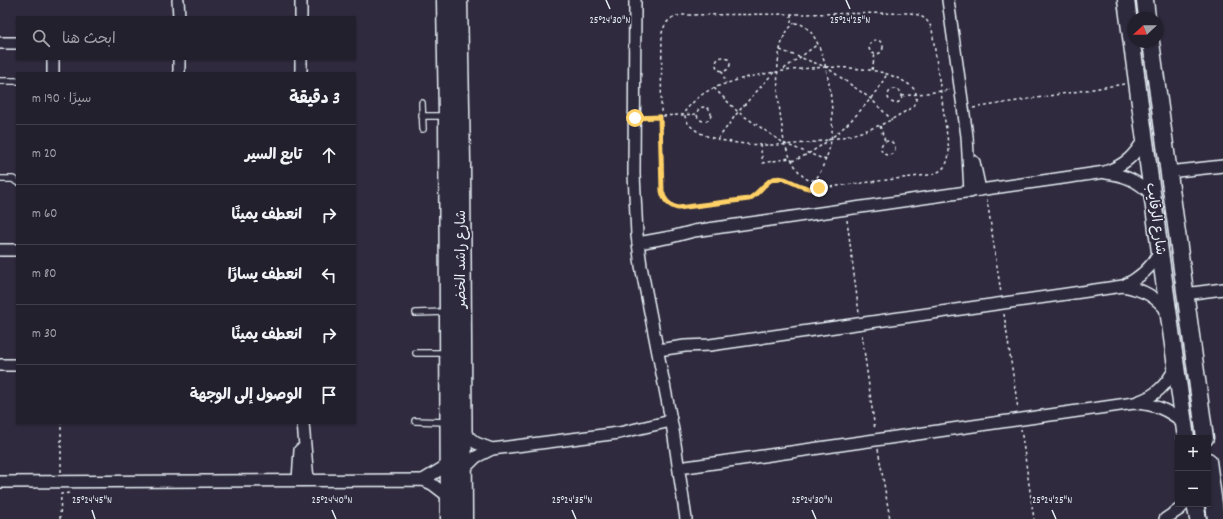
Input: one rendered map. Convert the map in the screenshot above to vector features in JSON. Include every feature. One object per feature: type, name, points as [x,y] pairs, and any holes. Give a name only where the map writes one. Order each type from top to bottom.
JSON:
[{"type":"street","points":[[178,0],[178,16]]},
{"type":"street","points":[[301,0],[301,16]]},
{"type":"street","name":"شارع راشد الخضر","points":[[445,0],[449,353],[449,519]]},
{"type":"street","name":"شارع راشد الخضر","points":[[459,0],[462,161],[464,519]]},
{"type":"street","points":[[635,0],[634,188],[638,239],[672,425],[686,519]]},
{"type":"street","points":[[948,0],[967,136],[979,191]]},
{"type":"street","name":"شارع الرقايب","points":[[1126,0],[1175,368],[1185,431]]},
{"type":"street","points":[[1145,0],[1146,12]]},
{"type":"street","points":[[0,43],[16,43]]},
{"type":"street","name":"شارع الرقايب","points":[[1152,48],[1205,435]]},
{"type":"street","points":[[53,60],[53,72]]},
{"type":"street","points":[[59,60],[59,72]]},
{"type":"street","points":[[179,60],[179,72]]},
{"type":"street","points":[[301,60],[301,72]]},
{"type":"street","points":[[638,239],[671,237],[694,232],[1105,172],[1117,168],[1128,160],[1138,151],[1144,139]]},
{"type":"street","points":[[1168,172],[1223,166]]},
{"type":"street","points":[[1105,172],[1130,178],[1142,185],[1152,195]]},
{"type":"street","points":[[0,250],[16,250]]},
{"type":"street","points":[[658,354],[692,350],[710,345],[1124,286],[1135,281],[1145,273],[1160,252]]},
{"type":"street","points":[[1124,286],[1149,294],[1160,302],[1168,312]]},
{"type":"street","points":[[1185,294],[1223,289]]},
{"type":"street","points":[[0,365],[16,364]]},
{"type":"street","points":[[679,468],[1134,403],[1148,398],[1159,390],[1169,380],[1175,368]]},
{"type":"street","points":[[1134,403],[1148,404],[1173,414],[1185,431]]},
{"type":"street","points":[[464,469],[476,457],[492,449],[619,433],[638,433],[672,425]]},
{"type":"street","points":[[303,427],[303,480]]},
{"type":"street","points":[[463,432],[476,444],[492,449]]},
{"type":"street","points":[[423,480],[449,463]]},
{"type":"street","points":[[1210,471],[1218,513]]},
{"type":"street","points":[[0,482],[423,480],[441,490],[449,497]]},
{"type":"street","points":[[1165,519],[1182,507]]},
{"type":"street","points":[[1196,507],[1198,519]]},
{"type":"lane","points":[[0,81],[16,81]]},
{"type":"lane","points":[[422,102],[423,129]]},
{"type":"lane","points":[[422,116],[447,116]]},
{"type":"lane","points":[[0,179],[13,179],[16,181]]},
{"type":"lane","points":[[416,313],[448,312]]},
{"type":"lane","points":[[416,353],[449,353]]},
{"type":"lane","points":[[416,421],[449,422]]},
{"type":"path","points":[[910,13],[920,15],[928,21],[932,29],[949,150],[949,158],[946,164],[935,174],[812,189],[805,188],[784,178],[777,178],[771,180],[758,193],[749,199],[678,208],[667,203],[662,191],[660,117],[662,33],[664,26],[668,20],[674,16],[681,15],[791,14],[910,13]]},
{"type":"path","points":[[791,14],[791,26]]},
{"type":"path","points":[[795,22],[801,23],[809,29],[818,44],[826,67],[830,90],[832,139],[826,160],[819,176],[814,180],[808,180],[802,176],[792,161],[785,144],[778,105],[778,71],[780,50],[784,36],[795,22]]},
{"type":"path","points":[[879,40],[883,45],[883,49],[879,53],[875,54],[870,50],[870,43],[879,40]]},
{"type":"path","points":[[782,70],[818,44]]},
{"type":"path","points":[[780,50],[826,67],[870,99],[892,120]]},
{"type":"path","points":[[872,70],[875,54]]},
{"type":"path","points":[[722,71],[730,66],[730,62],[725,57],[717,60],[717,67],[722,71],[726,83]]},
{"type":"path","points":[[826,67],[872,70],[887,74],[905,82],[914,89],[916,101],[911,108],[892,120],[859,133],[832,139],[785,144],[731,142],[717,139],[692,128],[685,120],[685,111],[693,102],[714,88],[726,83],[782,70],[826,67]]},
{"type":"path","points":[[717,139],[738,112],[775,71]]},
{"type":"path","points":[[792,161],[801,158],[832,139],[880,88],[887,74]]},
{"type":"path","points":[[964,110],[1137,82]]},
{"type":"path","points":[[714,88],[738,112],[785,144],[826,160]]},
{"type":"path","points":[[902,96],[960,89]]},
{"type":"path","points":[[897,90],[900,91],[902,96],[902,99],[897,103],[891,101],[889,96],[891,91],[897,90]]},
{"type":"path","points":[[703,107],[711,113],[709,119],[703,121],[697,114],[700,108],[703,107]]},
{"type":"path","points":[[635,118],[697,114]]},
{"type":"path","points":[[880,126],[885,141]]},
{"type":"path","points":[[885,141],[893,144],[894,150],[890,154],[884,154],[882,152],[881,146],[885,141]]},
{"type":"path","points":[[760,144],[764,163],[791,158]]},
{"type":"path","points":[[979,191],[1002,303],[1034,519]]},
{"type":"path","points":[[846,210],[876,440],[890,519]]},
{"type":"path","points":[[60,519],[61,494],[69,493],[64,482],[61,424]]},
{"type":"route","points":[[635,118],[660,117],[662,191],[667,203],[672,206],[678,208],[749,199],[758,193],[771,180],[777,178],[784,178],[805,188],[819,188]]}]
